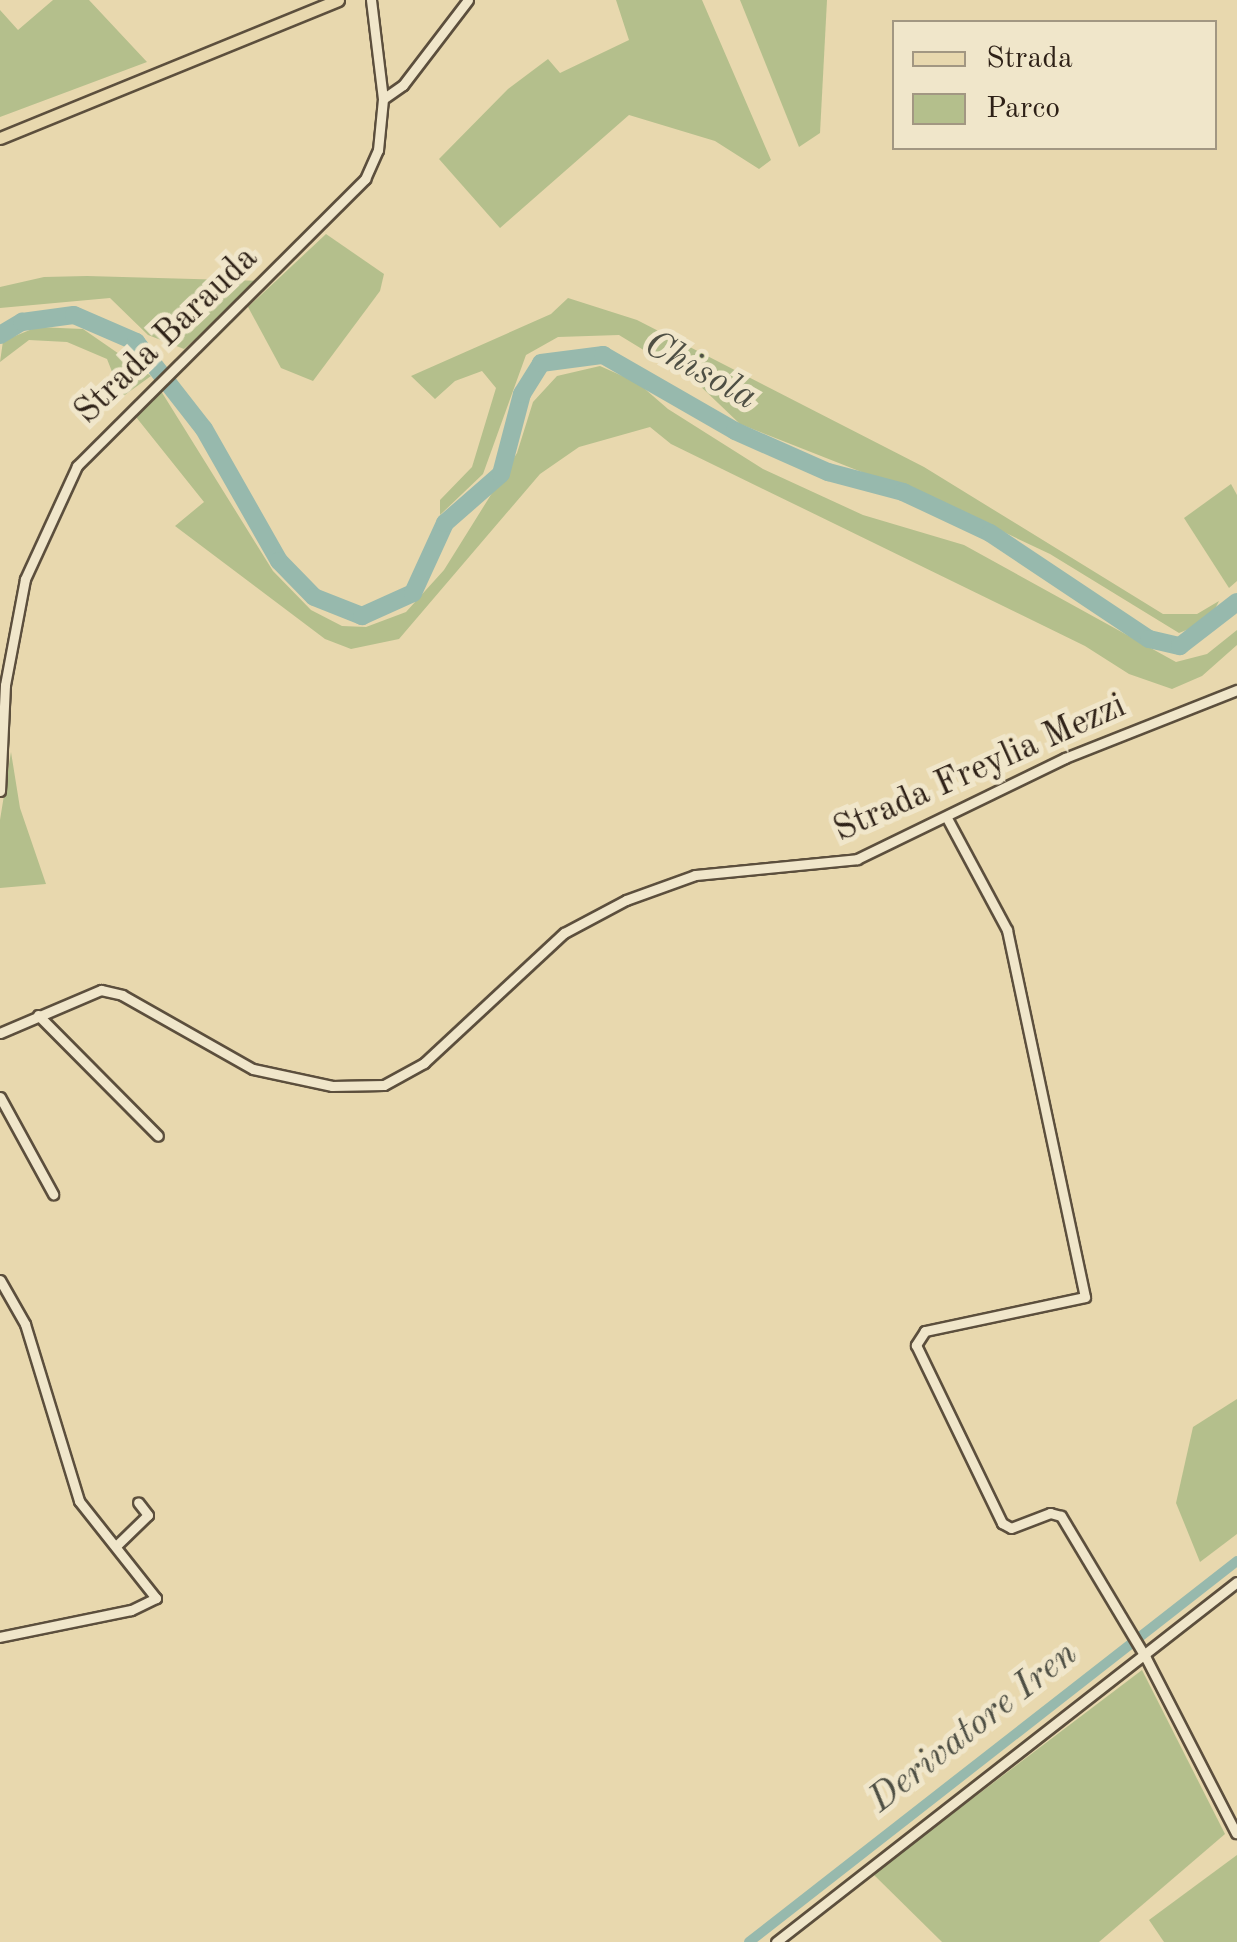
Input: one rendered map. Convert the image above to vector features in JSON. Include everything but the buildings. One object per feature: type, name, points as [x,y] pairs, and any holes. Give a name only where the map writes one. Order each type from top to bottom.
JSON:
[{"type":"main road","points":[[0,138],[338,0]]},
{"type":"street","name":"Strada Barauda","points":[[0,791],[5,684],[25,580],[77,466],[116,420],[365,179],[378,150],[384,99],[371,0]]},
{"type":"street","points":[[384,99],[427,57],[468,0]]},
{"type":"street","name":"Strada Freylia Mezzi","points":[[0,1032],[101,990],[122,995],[253,1069],[332,1086],[384,1085],[424,1063],[564,932],[626,900],[695,874],[857,859],[1065,758],[1237,690]]},
{"type":"street","points":[[947,818],[1006,930],[1085,1297],[925,1331],[916,1345],[1002,1523],[1012,1528],[1061,1516],[1124,1628],[1146,1658],[1236,1833]]},
{"type":"street","points":[[38,1016],[158,1136]]},
{"type":"street","points":[[0,1097],[53,1194]]},
{"type":"street","points":[[0,1280],[24,1324],[67,1475],[96,1528],[117,1544],[156,1598],[131,1610],[0,1637]]},
{"type":"street","points":[[117,1544],[148,1515],[138,1502]]},
{"type":"street","points":[[776,1942],[1146,1658],[1237,1582]]},
{"type":"green space","points":[[53,0],[89,0],[147,62],[0,117],[0,10],[18,30]]},
{"type":"green space","points":[[616,0],[702,0],[771,160],[759,169],[715,141],[629,115],[500,228],[439,159],[508,89],[548,59],[560,73],[629,40]]},
{"type":"green space","points":[[740,0],[827,0],[820,133],[799,147]]},
{"type":"green space","points":[[326,234],[384,274],[380,291],[313,381],[281,368],[248,307]]},
{"type":"green space","points":[[44,277],[261,281],[184,349],[148,335],[110,298],[0,308],[0,287]]},
{"type":"green space","points":[[568,298],[637,320],[924,467],[1163,614],[1197,614],[1219,601],[1209,621],[1179,633],[1050,554],[953,508],[740,424],[696,382],[619,335],[558,337],[526,355],[483,474],[440,515],[440,500],[472,467],[496,388],[482,371],[455,381],[435,399],[411,376],[551,314]]},
{"type":"green space","points":[[37,327],[83,329],[151,376],[122,397],[107,359],[67,342],[29,340],[0,362],[3,341]]},
{"type":"green space","points":[[600,366],[638,383],[668,409],[763,469],[863,515],[964,545],[1176,662],[1207,654],[1237,630],[1237,645],[1202,676],[1172,689],[1129,674],[1085,646],[671,444],[650,427],[579,447],[540,474],[399,639],[351,649],[325,639],[175,526],[204,502],[136,417],[161,391],[273,571],[311,610],[342,626],[366,627],[406,612],[444,570],[517,453],[533,402],[557,376]]},
{"type":"green space","points":[[1231,484],[1237,495],[1237,581],[1229,588],[1184,518]]},
{"type":"green space","points":[[11,752],[20,808],[46,884],[0,888],[0,820]]},
{"type":"green space","points":[[1237,1399],[1237,1534],[1200,1562],[1176,1503],[1193,1427]]},
{"type":"green space","points":[[1142,1670],[1225,1834],[1099,1942],[942,1942],[873,1874]]},
{"type":"green space","points":[[1237,1855],[1237,1942],[1164,1942],[1149,1920]]},
{"type":"waterway","name":"Chisola","points":[[0,335],[22,322],[74,315],[136,342],[204,429],[279,561],[314,597],[362,616],[413,593],[445,523],[501,474],[522,394],[541,363],[603,355],[735,431],[828,472],[903,492],[990,533],[1149,639],[1180,646],[1237,602]]},
{"type":"waterway","name":"Derivatore Iren","points":[[749,1942],[1237,1561]]}]
